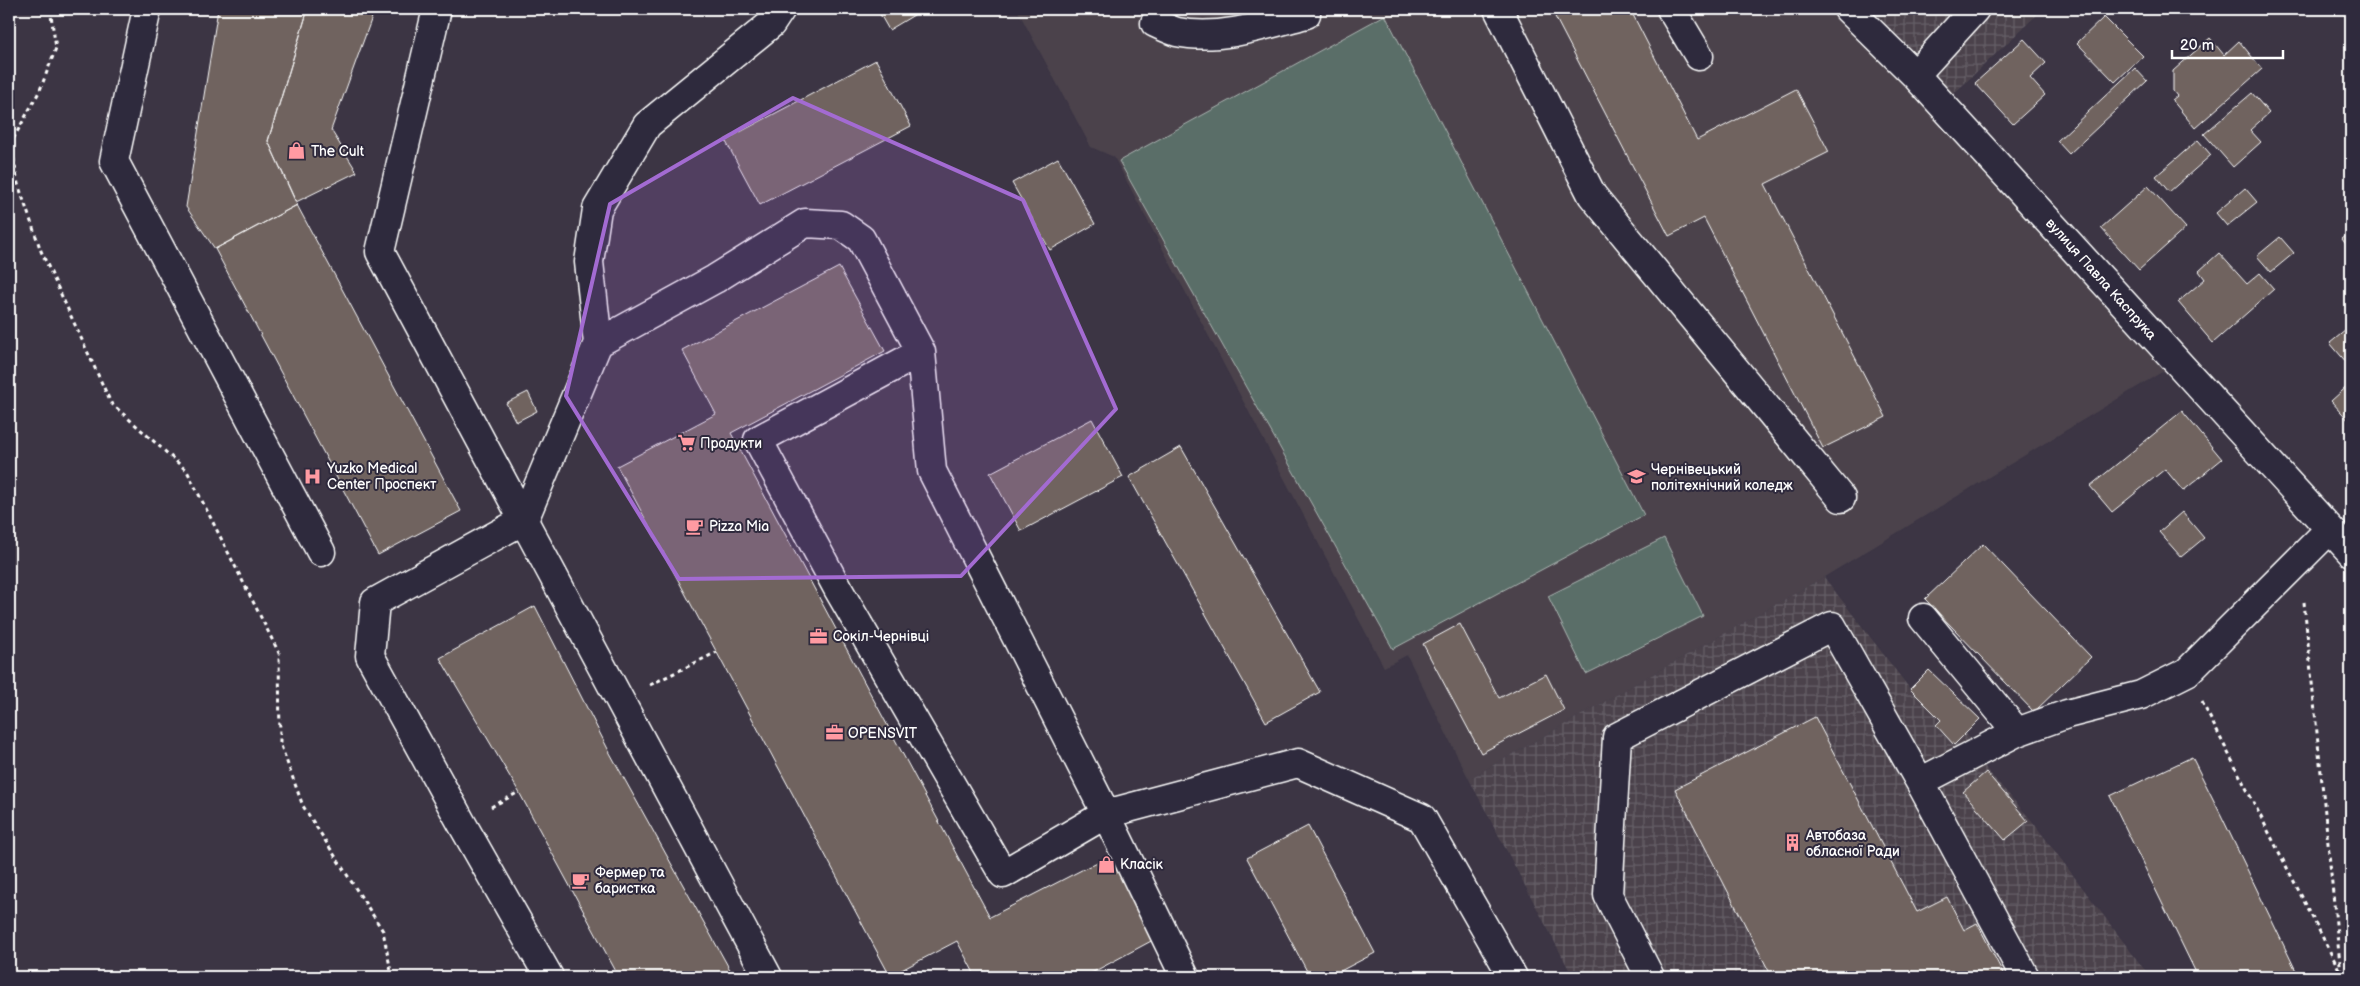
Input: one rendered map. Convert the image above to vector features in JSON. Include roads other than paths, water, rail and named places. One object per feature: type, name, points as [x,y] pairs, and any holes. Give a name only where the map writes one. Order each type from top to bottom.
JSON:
[{"type":"street","points":[[147,9],[114,162],[321,552]]},
{"type":"street","points":[[437,9],[380,252],[768,977]]},
{"type":"street","points":[[549,977],[370,656],[375,602],[524,520],[598,343],[589,262],[597,209],[648,125],[771,24],[780,9]]},
{"type":"street","points":[[1498,9],[1592,195],[1840,498]]},
{"type":"street","points":[[1672,9],[1699,56]]},
{"type":"street","name":"вулиця Павла Каспрука","points":[[1848,9],[1915,75],[2351,552]]},
{"type":"street","points":[[1915,75],[1975,9]]},
{"type":"street","points":[[1155,24],[1177,32],[1204,34],[1246,30],[1313,11]]},
{"type":"street","points":[[598,343],[715,278],[805,223],[841,225],[861,239],[921,352],[932,471],[1106,814],[1185,977]]},
{"type":"street","points":[[921,352],[758,440],[838,588],[1003,874],[1106,814],[1298,764],[1422,818],[1513,977]]},
{"type":"street","points":[[1920,782],[2017,732],[2067,714],[2141,695],[2187,672],[2330,529]]},
{"type":"street","points":[[1923,618],[2017,732]]},
{"type":"street","points":[[1650,977],[1608,895],[1617,737],[1832,626],[1920,782],[2025,977]]},
{"type":"place","name":"The Cult","points":[[297,151]]},
{"type":"place","name":"Продукти","points":[[686,443]]},
{"type":"place","name":"Yuzko Medical Center Проспект","points":[[313,476]]},
{"type":"place","name":"Чернівецький політехнічний коледж","points":[[1637,477]]},
{"type":"place","name":"Pizza Mia","points":[[695,526]]},
{"type":"place","name":"Сокіл-Чернівці","points":[[819,636]]},
{"type":"place","name":"OPENSVIT","points":[[834,733]]},
{"type":"place","name":"Автобаза обласної Ради","points":[[1792,843]]},
{"type":"place","name":"Класік","points":[[1106,864]]},
{"type":"place","name":"Фермер та баристка","points":[[581,880]]}]
